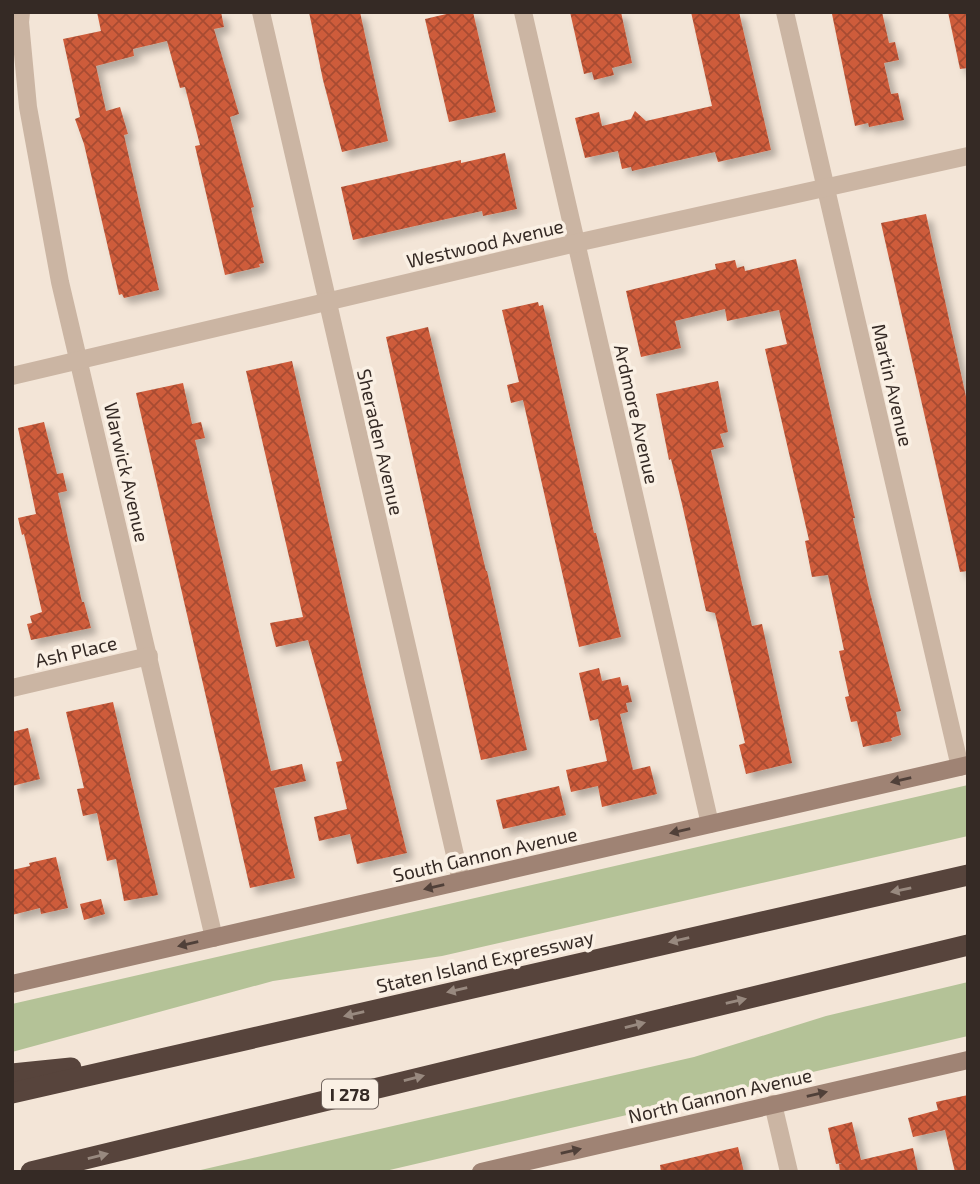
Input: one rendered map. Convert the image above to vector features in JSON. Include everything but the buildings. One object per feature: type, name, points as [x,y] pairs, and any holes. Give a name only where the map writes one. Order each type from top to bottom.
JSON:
[{"type":"highway","name":"Staten Island Expressway","points":[[12,1093],[968,875]]},
{"type":"highway","name":"I 278","points":[[31,1172],[968,945]]},
{"type":"highway","points":[[12,1074],[153,1060]]},
{"type":"main road","name":"South Gannon Avenue","points":[[12,984],[964,766]]},
{"type":"main road","name":"North Gannon Avenue","points":[[481,1172],[527,1167],[774,1104],[968,1060]]},
{"type":"street","name":"Warwick Avenue","points":[[21,12],[33,134],[60,282],[214,938]]},
{"type":"street","name":"Sheraden Avenue","points":[[261,12],[461,881]]},
{"type":"street","name":"Ardmore Avenue","points":[[523,12],[710,824]]},
{"type":"street","name":"Martin Avenue","points":[[785,12],[964,766]]},
{"type":"street","name":"Westwood Avenue","points":[[12,376],[576,243],[968,156]]},
{"type":"street","name":"Ash Place","points":[[12,688],[149,656]]},
{"type":"street","points":[[774,1104],[789,1172]]},
{"type":"green space","points":[[968,785],[968,836],[442,956],[273,981],[12,1052],[12,1004]]},
{"type":"green space","points":[[968,982],[968,1036],[381,1172],[192,1172],[694,1057],[826,1016]]}]
